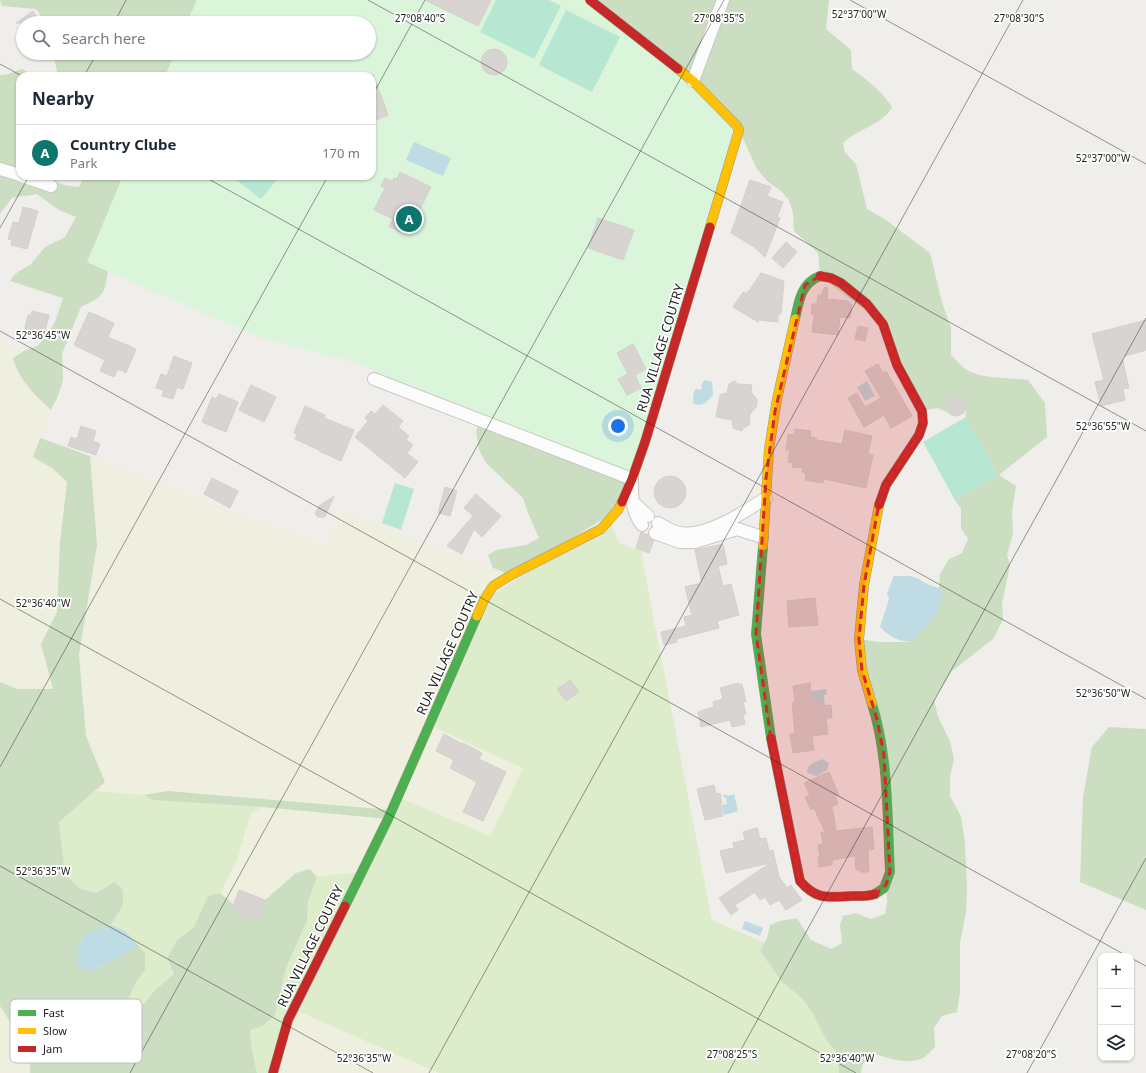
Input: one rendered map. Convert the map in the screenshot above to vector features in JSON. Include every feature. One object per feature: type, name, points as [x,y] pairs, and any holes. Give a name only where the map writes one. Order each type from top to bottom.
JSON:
[{"type":"street","points":[[590,0],[693,81],[723,0]]},
{"type":"street","name":"RUA VILLAGE COUTRY","points":[[273,1073],[288,1020],[392,810],[484,600],[493,586],[511,575],[601,529],[618,510],[632,479],[645,442],[739,130],[738,126],[693,81]]},
{"type":"street","points":[[0,169],[16,174]]},
{"type":"street","points":[[33,180],[51,186]]},
{"type":"street","points":[[820,276],[831,278],[841,283],[868,304],[883,324],[897,365],[922,411],[923,423],[920,435],[886,485],[878,509],[864,585],[859,639],[862,670],[877,719],[884,755],[890,872],[886,886],[876,894],[827,898],[816,896],[806,890],[800,881],[771,740],[756,634],[762,537],[766,498],[766,478],[775,412],[799,302],[805,285],[814,278],[820,276]]},
{"type":"street","points":[[374,379],[632,479],[632,501],[636,517],[651,524],[681,534],[693,533],[708,529],[738,516],[766,498]]},
{"type":"street","points":[[651,524],[667,539],[680,542],[695,542],[736,529],[748,534],[762,537]]},
{"type":"highlighted area","points":[[820,276],[831,278],[867,304],[883,324],[897,365],[922,411],[923,423],[919,435],[886,485],[878,509],[864,585],[859,639],[862,670],[877,719],[884,755],[890,872],[886,885],[876,894],[827,899],[806,890],[800,881],[771,740],[756,634],[766,478],[775,411],[805,285]]},
{"type":"green space","points":[[0,0],[197,0],[190,16],[41,16],[36,9],[2,6]]},
{"type":"green space","points":[[197,0],[590,0],[737,126],[632,479],[374,379],[376,371],[357,363],[262,338],[87,262],[121,180],[376,180],[376,72],[167,72],[172,60],[376,60],[376,16],[190,16]]},
{"type":"green space","points":[[496,0],[549,0],[561,6],[534,59],[480,32]]},
{"type":"green space","points":[[590,0],[829,0],[826,29],[851,50],[852,69],[874,86],[892,107],[883,118],[855,134],[843,143],[845,152],[856,164],[867,209],[886,220],[930,253],[942,302],[951,328],[951,355],[964,368],[978,375],[1028,380],[1045,403],[1047,437],[999,475],[1016,486],[1012,512],[1013,534],[1007,555],[1010,565],[1002,604],[1003,620],[993,639],[952,671],[934,700],[938,717],[950,741],[954,759],[950,777],[950,796],[961,816],[965,843],[967,889],[966,912],[960,943],[960,993],[957,1012],[942,1016],[934,1028],[935,1047],[926,1056],[920,1059],[913,1061],[899,1060],[872,1053],[862,1065],[861,1073],[839,1073],[839,1055],[827,1041],[813,1014],[803,999],[781,981],[760,951],[767,938],[770,925],[780,921],[797,918],[811,940],[831,949],[842,943],[840,925],[843,916],[856,913],[871,919],[885,914],[887,902],[884,755],[859,639],[878,642],[911,642],[943,593],[939,588],[940,574],[949,559],[962,553],[968,539],[961,528],[961,509],[955,500],[998,475],[967,420],[966,404],[964,400],[958,396],[951,397],[947,403],[947,412],[937,408],[922,411],[883,324],[820,276],[818,253],[794,231],[793,213],[789,200],[781,191],[767,181],[757,169],[739,130]]},
{"type":"green space","points":[[566,10],[620,37],[592,92],[539,65]]},
{"type":"green space","points":[[55,60],[172,60],[167,72],[57,72]]},
{"type":"green space","points":[[22,69],[28,72],[16,72],[16,180],[52,180],[64,185],[79,187],[82,180],[121,180],[88,261],[108,271],[104,290],[99,297],[81,307],[62,354],[63,380],[58,396],[51,410],[23,380],[13,358],[24,351],[37,346],[46,337],[55,322],[63,298],[10,281],[15,274],[31,264],[45,247],[65,237],[76,217],[59,210],[37,194],[12,198],[0,214],[0,75],[5,75]]},
{"type":"green space","points":[[236,180],[277,180],[261,199]]},
{"type":"green space","points":[[0,339],[9,342],[16,369],[28,387],[51,410],[33,457],[52,468],[67,482],[60,542],[57,612],[41,644],[53,689],[17,689],[0,682]]},
{"type":"green space","points":[[966,417],[998,475],[955,500],[923,442]]},
{"type":"green space","points":[[480,420],[632,479],[618,510],[511,575],[493,568],[488,555],[496,550],[526,545],[539,538],[523,498],[486,463],[479,450],[476,431]]},
{"type":"green space","points":[[40,438],[90,456],[97,545],[79,655],[86,736],[105,782],[59,822],[65,874],[79,888],[96,893],[114,882],[123,890],[123,905],[111,925],[86,934],[78,947],[79,966],[92,971],[127,953],[137,944],[145,953],[145,970],[136,982],[128,999],[10,999],[10,1021],[0,1006],[0,682],[17,689],[53,689],[41,644],[57,612],[60,542],[67,482],[52,468],[33,457]]},
{"type":"green space","points":[[90,456],[329,547],[339,510],[511,575],[430,725],[523,768],[490,836],[398,797],[392,810],[168,791],[144,795],[95,791],[105,782],[86,736],[79,655],[97,545]]},
{"type":"green space","points":[[395,483],[414,489],[401,530],[382,523]]},
{"type":"green space","points":[[609,521],[620,544],[643,550],[642,558],[712,920],[765,943],[760,951],[781,981],[803,998],[827,1041],[839,1055],[839,1073],[439,1073],[293,1009],[273,1073],[257,1073],[252,1050],[250,1030],[263,1026],[275,1015],[286,968],[307,921],[308,902],[317,877],[361,873],[398,797],[490,836],[523,768],[429,725],[484,600]]},
{"type":"green space","points":[[1109,727],[1146,729],[1146,910],[1080,882],[1083,797],[1092,747]]},
{"type":"green space","points":[[95,791],[144,795],[153,800],[262,807],[251,813],[237,860],[220,893],[208,896],[194,927],[177,940],[167,958],[174,974],[155,990],[144,1004],[142,1003],[142,999],[128,999],[136,982],[145,970],[125,931],[111,925],[123,905],[114,882],[96,893],[79,888],[65,874],[59,822]]},
{"type":"green space","points":[[168,791],[392,810],[388,819],[262,807],[153,800],[144,795]]},
{"type":"green space","points":[[262,807],[388,819],[361,873],[317,877],[310,869],[279,888],[265,900],[257,921],[231,912],[234,905],[220,893],[237,860],[251,813]]},
{"type":"green space","points":[[310,869],[317,877],[308,902],[307,921],[286,968],[275,1015],[263,1026],[250,1030],[252,1050],[257,1073],[30,1073],[29,1063],[142,1063],[142,1003],[144,1004],[155,990],[174,974],[167,958],[177,940],[194,927],[208,896],[220,893],[234,905],[231,912],[257,921],[265,900],[296,873]]},
{"type":"green space","points":[[0,1006],[10,1021],[10,1063],[29,1063],[30,1073],[0,1073]]},
{"type":"green space","points":[[293,1009],[439,1073],[273,1073]]},
{"type":"water","points":[[414,142],[451,158],[443,176],[406,160]]},
{"type":"water","points":[[705,380],[712,382],[713,395],[703,404],[694,404],[694,391],[696,389],[701,390],[702,383]]},
{"type":"water","points":[[867,381],[875,396],[865,401],[857,387]]},
{"type":"water","points":[[894,576],[910,576],[917,578],[927,584],[939,588],[943,593],[935,616],[911,642],[894,638],[880,627],[889,599],[887,593]]},
{"type":"water","points":[[826,689],[827,694],[824,695],[825,706],[821,706],[820,701],[812,702],[811,691]]},
{"type":"water","points":[[822,759],[829,763],[827,770],[817,776],[807,773],[810,765]]},
{"type":"water","points":[[725,794],[728,796],[734,794],[738,811],[724,815],[721,805],[727,804],[726,798],[723,797]]},
{"type":"water","points":[[745,921],[763,928],[760,936],[742,929]]},
{"type":"water","points":[[111,925],[125,931],[137,944],[127,953],[92,971],[78,967],[78,947],[86,934]]},
{"type":"building","points":[[425,0],[491,0],[478,26]]},
{"type":"building","points":[[33,11],[36,16],[26,16]]},
{"type":"building","points":[[494,49],[503,53],[507,62],[503,71],[494,75],[485,71],[481,62],[485,53]]},
{"type":"building","points":[[376,82],[388,115],[376,120]]},
{"type":"building","points":[[400,172],[431,187],[413,223],[406,220],[400,232],[389,226],[393,219],[374,210],[385,188],[381,186],[385,178],[393,181],[394,178],[397,179]]},
{"type":"building","points":[[750,180],[771,187],[767,196],[783,202],[777,217],[780,218],[765,257],[753,246],[731,233]]},
{"type":"building","points":[[23,207],[38,211],[27,249],[11,245],[12,240],[8,239],[13,222],[19,223]]},
{"type":"building","points":[[598,218],[634,230],[623,260],[588,248]]},
{"type":"building","points":[[786,242],[797,252],[783,268],[772,258]]},
{"type":"building","points":[[761,273],[784,281],[781,314],[778,314],[778,322],[759,320],[758,322],[733,307],[743,292],[747,294]]},
{"type":"building","points":[[825,287],[828,288],[827,299],[848,301],[852,305],[850,318],[840,317],[838,335],[812,332],[814,314],[811,314],[812,304],[817,304],[818,295],[820,296]]},
{"type":"building","points":[[32,311],[49,315],[44,336],[24,332],[28,315],[31,315]]},
{"type":"building","points":[[89,312],[114,323],[108,337],[136,349],[126,373],[118,369],[114,377],[100,371],[105,360],[74,345]]},
{"type":"building","points":[[1146,320],[1146,350],[1122,357],[1129,388],[1123,389],[1125,400],[1101,406],[1095,382],[1104,380],[1092,334]]},
{"type":"building","points":[[858,326],[868,328],[865,341],[855,339]]},
{"type":"building","points":[[633,344],[646,369],[635,375],[641,388],[627,395],[618,379],[628,374],[617,353]]},
{"type":"building","points":[[174,356],[192,363],[183,389],[177,387],[173,399],[162,396],[164,390],[156,388],[161,374],[167,376]]},
{"type":"building","points":[[878,364],[883,373],[886,371],[912,416],[891,428],[884,415],[864,427],[848,398],[857,393],[865,407],[881,398],[865,371]]},
{"type":"building","points":[[735,381],[737,384],[752,385],[751,392],[757,399],[757,406],[750,414],[749,425],[743,428],[742,431],[733,428],[732,420],[716,417],[720,395],[727,393],[729,384]]},
{"type":"building","points":[[251,385],[276,397],[264,422],[239,410]]},
{"type":"building","points":[[219,394],[238,402],[226,432],[202,422],[212,397],[216,399]]},
{"type":"building","points":[[956,396],[963,399],[966,406],[963,413],[956,416],[949,413],[946,406],[949,399]]},
{"type":"building","points":[[383,405],[403,421],[398,427],[409,436],[406,440],[413,445],[407,453],[418,462],[405,478],[355,437],[368,421],[365,418],[371,411],[375,414]]},
{"type":"building","points":[[305,406],[325,415],[324,418],[354,430],[341,461],[295,439],[297,434],[294,433]]},
{"type":"building","points":[[81,426],[96,431],[93,441],[100,444],[96,455],[68,446],[71,437],[77,439]]},
{"type":"building","points":[[795,429],[811,431],[810,437],[816,438],[816,440],[842,444],[845,430],[872,436],[868,454],[873,455],[866,488],[824,479],[823,483],[805,480],[806,473],[802,472],[803,468],[792,467],[793,463],[788,462],[790,450],[786,450],[788,434],[794,435]]},
{"type":"building","points":[[670,476],[676,477],[683,483],[686,492],[685,498],[679,505],[670,508],[664,507],[657,501],[654,492],[655,486],[661,479]]},
{"type":"building","points":[[212,478],[238,491],[230,508],[204,494]]},
{"type":"building","points":[[445,487],[457,491],[450,516],[438,513]]},
{"type":"building","points":[[476,494],[501,516],[482,537],[474,529],[462,554],[447,546],[473,516],[464,508]]},
{"type":"building","points":[[334,496],[325,517],[318,517],[315,514],[319,506]]},
{"type":"building","points":[[641,532],[654,540],[649,553],[636,548]]},
{"type":"building","points":[[723,544],[727,564],[718,566],[723,586],[731,584],[739,615],[717,621],[719,628],[676,639],[677,642],[664,645],[661,632],[686,626],[684,617],[692,615],[685,587],[702,583],[695,550]]},
{"type":"building","points":[[815,598],[818,625],[789,627],[787,601]]},
{"type":"building","points":[[570,680],[579,692],[566,701],[557,689]]},
{"type":"building","points":[[739,683],[739,685],[742,684],[746,702],[743,702],[746,714],[743,715],[745,724],[732,727],[730,720],[701,727],[698,712],[714,707],[713,702],[723,699],[720,688]]},
{"type":"building","points":[[810,683],[812,702],[821,701],[821,706],[831,705],[832,718],[826,718],[828,734],[812,736],[814,750],[793,753],[790,734],[795,733],[792,703],[795,702],[793,686]]},
{"type":"building","points":[[444,734],[482,753],[479,759],[506,772],[483,821],[463,812],[477,782],[450,768],[454,760],[436,751]]},
{"type":"building","points":[[829,772],[839,795],[835,796],[838,804],[831,807],[836,831],[872,827],[874,849],[868,850],[869,872],[860,872],[860,870],[856,870],[855,856],[832,860],[832,865],[819,867],[818,857],[820,857],[818,845],[823,844],[821,832],[825,832],[814,808],[811,810],[805,797],[810,795],[804,783]]},
{"type":"building","points":[[714,785],[716,794],[720,793],[722,803],[720,804],[723,816],[705,820],[697,789]]},
{"type":"building","points":[[757,828],[760,839],[766,838],[769,851],[773,850],[779,877],[787,888],[791,885],[802,900],[786,910],[779,900],[770,905],[765,897],[760,900],[755,892],[735,905],[738,910],[731,915],[719,898],[770,863],[726,873],[720,851],[734,848],[733,843],[745,840],[743,832]]},
{"type":"building","points":[[239,890],[265,900],[257,921],[231,912]]},
{"type":"traffic: fast","points":[[795,319],[802,293],[809,283],[820,276]]},
{"type":"traffic: fast","points":[[763,546],[756,634],[771,738]]},
{"type":"traffic: fast","points":[[345,906],[388,819],[477,616]]},
{"type":"traffic: fast","points":[[872,704],[882,745],[886,787],[890,872],[884,888],[875,894]]},
{"type":"traffic: slow","points":[[678,69],[693,81],[737,126],[739,130],[710,227]]},
{"type":"traffic: slow","points":[[763,546],[769,449],[777,399],[795,319]]},
{"type":"traffic: slow","points":[[477,616],[484,600],[493,586],[511,575],[601,529],[618,510],[622,502]]},
{"type":"traffic: slow","points":[[872,704],[862,670],[859,639],[864,585],[879,505]]},
{"type":"traffic: jam","points":[[590,0],[678,69]]},
{"type":"traffic: jam","points":[[622,502],[645,442],[710,227]]},
{"type":"traffic: jam","points":[[820,276],[831,278],[841,283],[867,304],[883,324],[897,365],[922,411],[923,423],[919,435],[886,485],[879,505]]},
{"type":"traffic: jam","points":[[771,738],[800,881],[812,892],[818,895],[830,897],[869,896],[875,894]]},
{"type":"traffic: jam","points":[[273,1073],[288,1020],[345,906]]},
{"type":"place","name":"Country Clube","points":[[409,219]]}]
